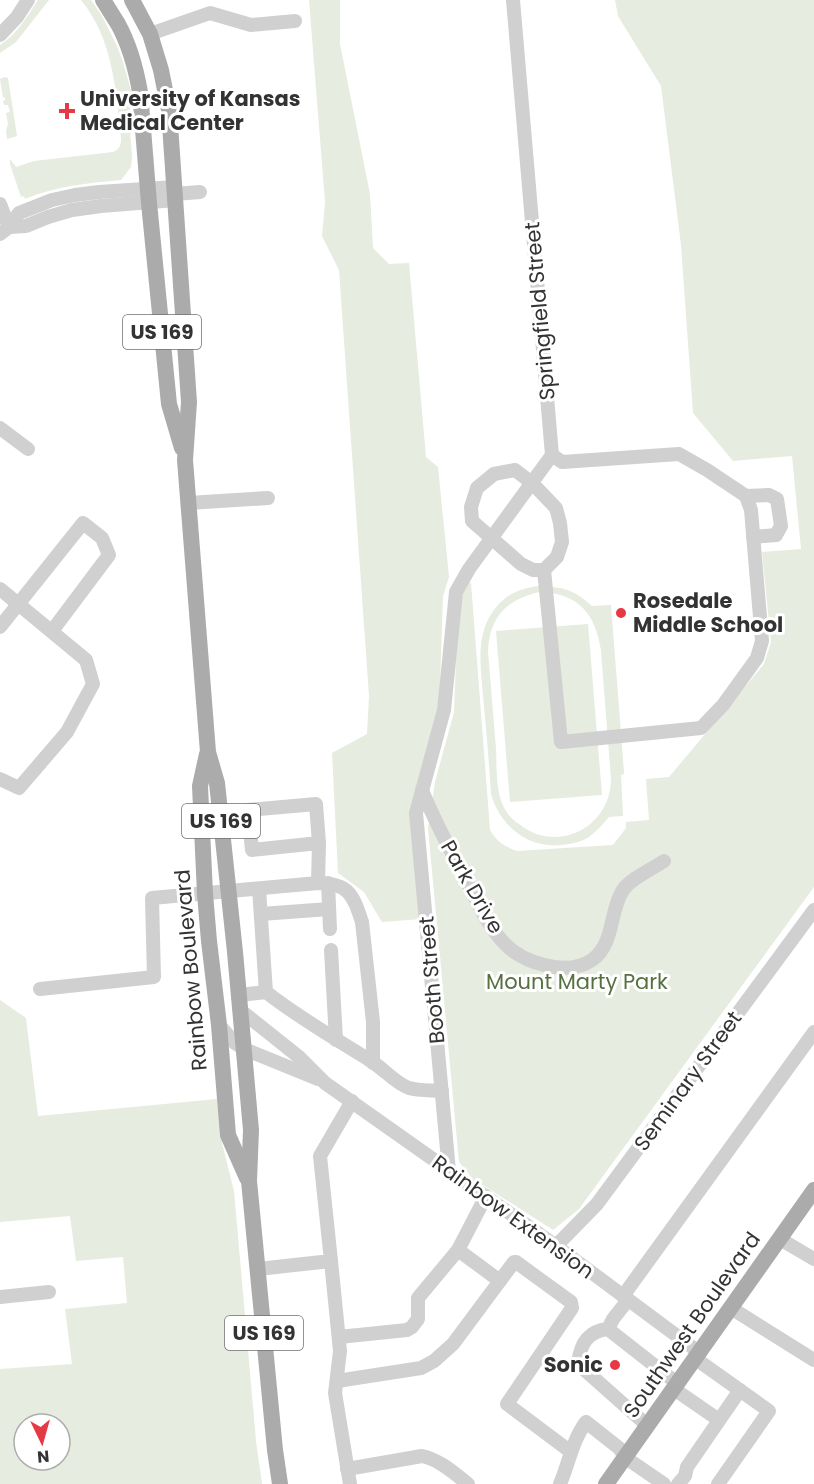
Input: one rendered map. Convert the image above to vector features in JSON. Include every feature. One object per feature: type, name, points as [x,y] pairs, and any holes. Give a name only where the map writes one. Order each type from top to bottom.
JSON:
[{"type":"main road","name":"Rainbow Boulevard","points":[[103,0],[119,26],[140,92],[169,404],[185,460]]},
{"type":"main road","name":"Rainbow Boulevard","points":[[132,0],[150,34],[161,70],[169,110],[189,402],[185,460],[208,752],[218,783],[251,1130],[249,1181],[280,1484]]},
{"type":"main road","name":"Rainbow Boulevard","points":[[208,752],[200,786],[205,894],[212,972],[228,1135],[249,1181]]},
{"type":"main road","name":"Southwest Boulevard","points":[[606,1484],[780,1239],[811,1199]]},
{"type":"street","points":[[0,35],[17,17],[28,0]]},
{"type":"street","name":"Springfield Street","points":[[513,0],[552,455]]},
{"type":"street","points":[[150,34],[210,13],[251,25],[295,21]]},
{"type":"street","points":[[0,204],[5,230],[26,226],[72,210],[148,196],[200,192]]},
{"type":"street","points":[[0,428],[28,449]]},
{"type":"street","points":[[492,538],[552,455],[562,462],[679,454],[746,496],[769,495],[777,499],[781,526],[776,535],[753,537]]},
{"type":"street","points":[[515,470],[532,483],[556,508],[560,523],[562,542],[557,557],[544,570],[533,570],[521,564],[472,521],[471,507],[477,488],[494,474],[515,470]]},
{"type":"street","points":[[544,570],[561,742],[701,728],[723,705],[757,658],[762,642],[751,510],[746,496]]},
{"type":"street","points":[[188,503],[268,498]]},
{"type":"street","points":[[0,627],[83,523],[102,538],[110,555],[52,631]]},
{"type":"street","name":"Booth Street","points":[[450,1171],[416,813],[444,710],[456,592],[469,569],[492,538]]},
{"type":"street","points":[[0,589],[86,660],[93,684],[67,732],[19,788],[0,779]]},
{"type":"street","name":"Park Drive","points":[[422,790],[431,813],[491,928],[506,945],[533,962],[559,969],[579,966],[592,960],[602,949],[610,933],[622,891],[628,884],[664,861]]},
{"type":"street","points":[[319,843],[252,850],[248,810],[316,804],[323,883],[329,909],[330,929]]},
{"type":"street","points":[[40,989],[154,977],[152,898],[323,883],[338,885],[349,891],[362,922],[373,1022],[373,1063]]},
{"type":"street","points":[[259,889],[266,992]]},
{"type":"street","points":[[261,914],[329,909]]},
{"type":"street","name":"Seminary Street","points":[[556,1246],[597,1204],[814,910]]},
{"type":"street","points":[[331,950],[336,1040]]},
{"type":"street","points":[[266,992],[408,1088],[442,1090]]},
{"type":"street","points":[[239,1003],[266,992]]},
{"type":"street","name":"Rainbow Extension","points":[[239,1003],[325,1083]]},
{"type":"street","name":"Rainbow Extension","points":[[219,1025],[235,1043],[244,1049],[325,1083],[352,1101],[556,1246],[770,1411],[718,1484]]},
{"type":"street","points":[[608,1329],[625,1298],[814,1032]]},
{"type":"street","points":[[350,1484],[335,1393],[340,1351],[321,1156],[352,1101]]},
{"type":"street","points":[[339,1338],[406,1330],[412,1327],[418,1319],[418,1298],[458,1250],[486,1196]]},
{"type":"street","points":[[780,1239],[814,1259]]},
{"type":"street","points":[[458,1250],[500,1281]]},
{"type":"street","points":[[258,1269],[331,1261]]},
{"type":"street","points":[[337,1381],[421,1368],[434,1361],[453,1344],[516,1262],[571,1302],[572,1308],[507,1404],[571,1452]]},
{"type":"street","points":[[0,1297],[49,1293]]},
{"type":"street","points":[[731,1308],[814,1360]]},
{"type":"street","points":[[648,1426],[578,1364],[579,1351],[588,1338],[598,1330],[608,1329],[719,1420]]},
{"type":"street","points":[[678,1484],[685,1476],[687,1467],[740,1390]]},
{"type":"street","points":[[560,1484],[579,1432],[586,1422],[619,1448],[626,1458],[664,1484]]},
{"type":"street","points":[[347,1469],[422,1456],[438,1462],[468,1484]]},
{"type":"green space","points":[[38,0],[49,0],[16,42],[0,53],[0,45],[17,30]]},
{"type":"green space","points":[[81,0],[91,0],[102,16],[123,62],[132,94],[129,117],[131,167],[121,180],[60,188],[25,199],[24,196],[21,197],[10,159],[16,167],[34,161],[113,152],[120,145],[115,84],[111,66],[100,31]]},
{"type":"green space","points":[[309,0],[340,0],[340,44],[370,194],[373,248],[389,264],[409,263],[426,457],[438,467],[449,577],[443,596],[440,685],[436,717],[415,793],[421,919],[382,922],[364,892],[338,873],[332,753],[367,734],[369,696],[339,270],[322,236],[325,202]]},
{"type":"green space","name":"Mount Marty Park","points":[[615,0],[814,0],[814,887],[579,1209],[553,1230],[472,1178],[459,1162],[428,828],[435,782],[454,712],[458,612],[465,584],[471,583],[490,830],[501,843],[517,851],[613,845],[626,828],[626,822],[649,820],[646,779],[669,777],[764,664],[771,642],[762,552],[801,549],[792,456],[733,461],[693,413],[681,245],[661,86],[618,16]]},
{"type":"green space","points":[[8,78],[17,136],[7,139],[6,113],[10,112],[8,105],[4,105],[5,97],[3,98],[0,79]]},
{"type":"green space","points":[[539,586],[567,590],[592,606],[611,605],[624,772],[621,775],[623,816],[609,817],[589,837],[566,845],[538,843],[517,833],[501,816],[491,794],[481,667],[485,628],[498,605],[511,594]],"holes":[[[540,592],[565,596],[583,608],[590,616],[599,638],[611,779],[609,796],[602,811],[592,823],[565,836],[549,837],[534,833],[515,821],[502,804],[497,781],[488,652],[489,640],[496,619],[509,605],[528,595]]]},
{"type":"green space","points":[[588,624],[602,795],[510,802],[496,631]]},
{"type":"green space","points":[[0,1000],[26,1018],[38,1116],[217,1099],[222,1143],[234,1191],[256,1441],[262,1484],[0,1484],[0,1369],[72,1364],[65,1309],[127,1303],[123,1257],[76,1261],[70,1216],[0,1222]]},
{"type":"place","name":"University of Kansas Medical Center","points":[[67,111]]},
{"type":"place","name":"Rosedale Middle School","points":[[621,613]]},
{"type":"place","name":"Sonic","points":[[615,1365]]}]
